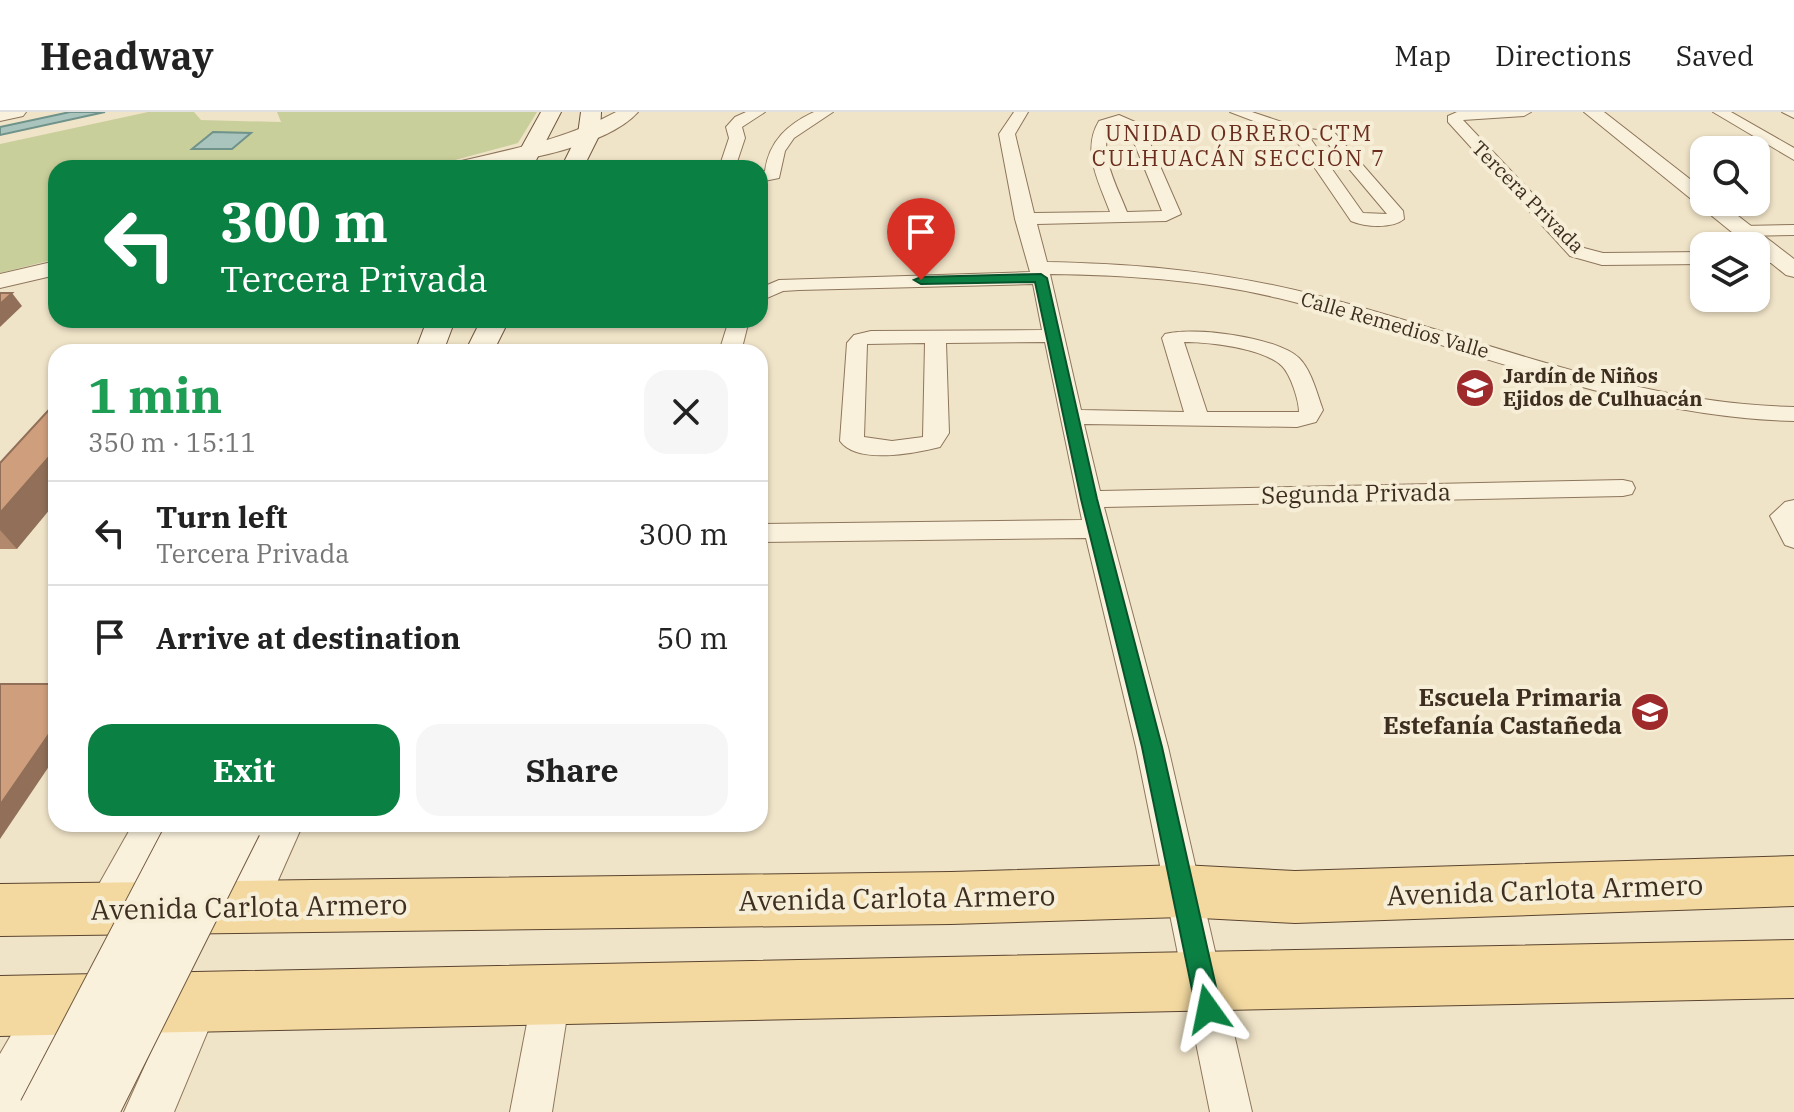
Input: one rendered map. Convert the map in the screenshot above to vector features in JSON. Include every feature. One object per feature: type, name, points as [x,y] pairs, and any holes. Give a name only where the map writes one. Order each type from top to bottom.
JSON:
[{"type":"main road","points":[[524,160],[546,119]]},
{"type":"main road","points":[[575,160],[590,123]]},
{"type":"main road","points":[[45,1112],[190,832]]},
{"type":"main road","points":[[96,1112],[233,832]]},
{"type":"main road","name":"Avenida Carlota Armero","points":[[0,910],[951,898],[1182,891],[1295,897],[1794,881]]},
{"type":"main road","points":[[27,1005],[551,997],[1794,969]]},
{"type":"street","points":[[0,116],[17,112]]},
{"type":"street","points":[[546,119],[580,112]]},
{"type":"street","points":[[524,160],[590,123],[629,112]]},
{"type":"street","points":[[730,160],[737,138],[734,127],[740,120],[758,112]]},
{"type":"street","points":[[768,175],[773,174],[774,160],[786,135],[800,124],[826,112]]},
{"type":"street","points":[[1021,112],[1007,134],[1024,219],[1040,273],[1089,499],[1152,747],[1231,1112]]},
{"type":"street","points":[[1237,112],[1298,133],[1320,132],[1329,135],[1397,215],[1395,219],[1364,220],[1357,217],[1298,133]]},
{"type":"street","name":"Tercera Privada","points":[[1524,112],[1465,114],[1453,119],[1577,252],[1588,256],[1690,258]]},
{"type":"street","points":[[1593,112],[1690,189]]},
{"type":"street","points":[[1724,112],[1794,155]]},
{"type":"street","points":[[1024,219],[1166,216],[1172,214],[1134,125],[1119,120],[1104,124],[1098,132],[1097,145],[1120,216]]},
{"type":"street","points":[[1724,216],[1776,262]]},
{"type":"street","points":[[1743,231],[1794,230]]},
{"type":"street","points":[[0,281],[48,270]]},
{"type":"street","name":"Calle Remedios Valle","points":[[768,291],[779,286],[799,284],[1014,278],[1040,273],[1166,272],[1224,280],[1290,296],[1644,395],[1745,414],[1794,414]]},
{"type":"street","points":[[1070,417],[1297,420],[1308,417],[1312,410],[1291,362],[1278,355],[1214,337],[1177,335],[1172,338],[1197,417]]},
{"type":"street","points":[[935,337],[937,433],[932,442],[918,446],[862,446],[852,441],[857,343],[861,339],[871,337],[1053,336]]},
{"type":"street","name":"Segunda Privada","points":[[1089,499],[1623,488]]},
{"type":"street","points":[[1794,508],[1783,516],[1794,539]]},
{"type":"street","points":[[768,533],[1098,529]]},
{"type":"street","points":[[107,909],[150,832]]},
{"type":"street","points":[[245,907],[279,832]]},
{"type":"street","points":[[531,1112],[551,997]]},
{"type":"street","points":[[149,1112],[196,1004]]},
{"type":"street","points":[[0,1102],[27,1005]]},
{"type":"street","points":[[45,1112],[70,1108],[96,1112]]},
{"type":"green space","points":[[148,112],[194,112],[201,120],[281,122],[277,112],[537,112],[518,143],[455,160],[48,160],[48,261],[0,273],[0,144]]},
{"type":"water","points":[[70,112],[105,112],[0,135],[0,127]]},
{"type":"water","points":[[213,132],[251,133],[232,149],[192,149]]},
{"type":"building","points":[[0,293],[12,293],[0,304]]},
{"type":"building","points":[[48,411],[48,458],[0,513],[0,463]]},
{"type":"building","points":[[0,684],[48,684],[48,736],[0,805]]},
{"type":"place","name":"Jardín de Niños Ejidos de Culhuacán","points":[[1475,388]]},
{"type":"place","name":"Escuela Primaria Estefanía Castañeda","points":[[1650,712]]},
{"type":"district","name":"UNIDAD OBRERO CTM CULHUACÁN SECCIÓN 7","points":[[1239,146]]},
{"type":"route","points":[[921,280],[1041,278],[1089,499],[1152,747],[1208,1009]]}]
